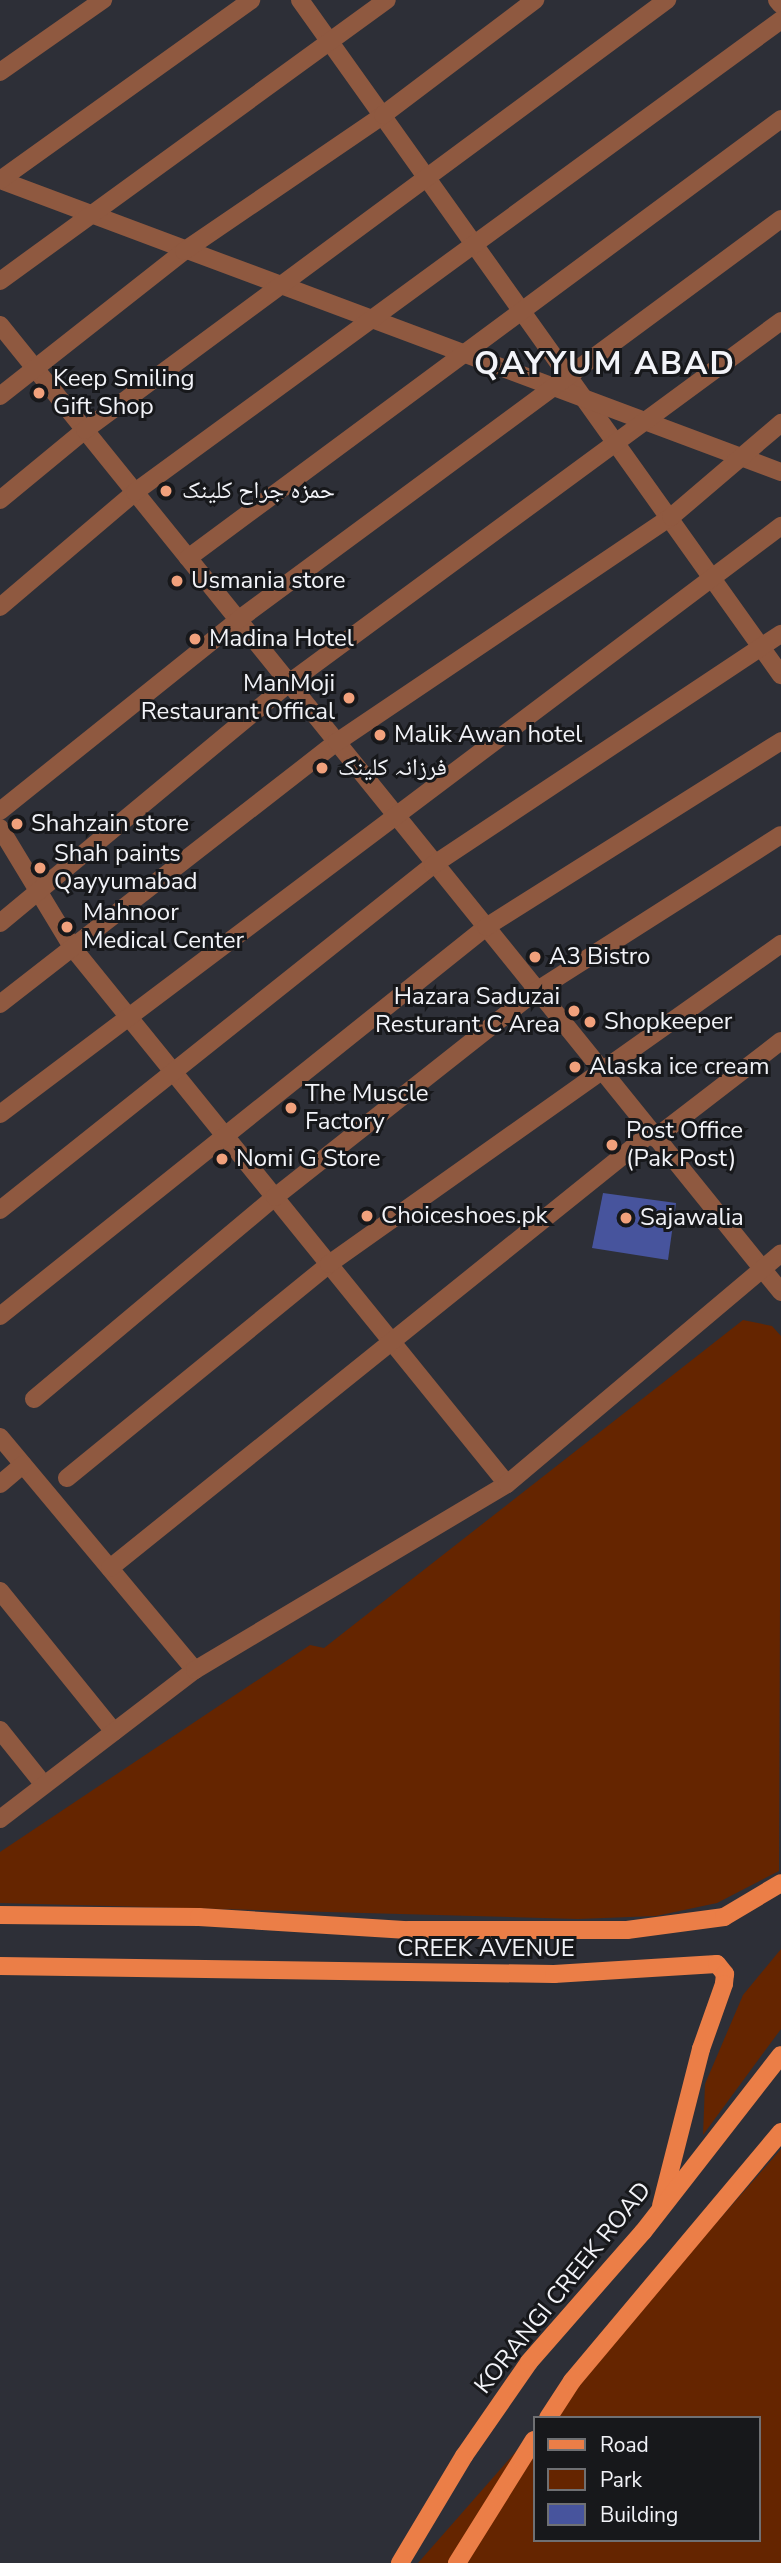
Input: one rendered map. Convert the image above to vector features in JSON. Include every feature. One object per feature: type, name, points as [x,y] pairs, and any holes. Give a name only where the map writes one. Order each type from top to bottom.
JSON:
[{"type":"main road","name":"CREEK AVENUE","points":[[0,1914],[198,1917],[408,1930],[627,1930],[724,1917],[781,1884]]},
{"type":"main road","name":"CREEK AVENUE","points":[[0,1966],[554,1974],[717,1964],[725,1974],[724,1984],[701,2049],[661,2206]]},
{"type":"main road","name":"KORANGI CREEK ROAD","points":[[400,2563],[464,2456],[529,2362],[661,2206],[781,2055]]},
{"type":"main road","points":[[549,2416],[572,2381],[781,2132]]},
{"type":"main road","points":[[457,2563],[532,2443]]},
{"type":"street","points":[[0,72],[103,0]]},
{"type":"street","points":[[0,180],[251,0]]},
{"type":"street","points":[[300,0],[524,309],[765,648],[781,675]]},
{"type":"street","points":[[0,281],[387,0]]},
{"type":"street","points":[[0,396],[184,251],[383,115],[535,0]]},
{"type":"street","points":[[0,500],[85,429],[667,0]]},
{"type":"street","points":[[777,0],[781,5]]},
{"type":"street","points":[[0,607],[135,492],[473,242],[781,20]]},
{"type":"street","points":[[188,558],[781,119]]},
{"type":"street","points":[[0,180],[781,472]]},
{"type":"street","points":[[0,811],[238,620],[781,219]]},
{"type":"street","points":[[0,923],[289,683],[781,321]]},
{"type":"street","points":[[0,325],[433,865],[781,1292]]},
{"type":"street","points":[[0,1004],[337,742],[671,517],[737,456],[781,422]]},
{"type":"street","points":[[0,1114],[127,1014],[781,526]]},
{"type":"street","points":[[0,1210],[172,1070],[433,865],[765,648],[781,634]]},
{"type":"street","points":[[0,1316],[486,928],[781,741]]},
{"type":"street","points":[[0,828],[72,947],[507,1484]]},
{"type":"street","points":[[34,1399],[275,1197],[536,991],[781,835]]},
{"type":"street","points":[[67,1478],[329,1264],[781,944]]},
{"type":"street","points":[[110,1568],[391,1341],[653,1135],[779,1046]]},
{"type":"street","points":[[0,1819],[195,1670],[507,1484],[781,1253]]},
{"type":"street","points":[[0,1437],[195,1670]]},
{"type":"street","points":[[0,1484],[23,1465]]},
{"type":"street","points":[[0,1591],[114,1732]]},
{"type":"street","points":[[0,1730],[44,1785]]},
{"type":"green space","points":[[743,1320],[772,1326],[781,1336],[779,1871],[717,1903],[656,1916],[578,1919],[0,1903],[0,1852],[310,1645],[324,1648]]},
{"type":"green space","points":[[781,1949],[781,2029],[703,2135],[705,2084],[743,1995]]},
{"type":"green space","points":[[781,2149],[781,2563],[418,2563],[532,2433],[532,2542],[760,2542],[760,2416],[547,2416]]},
{"type":"building","points":[[603,1193],[676,1203],[668,1260],[592,1248]]},
{"type":"place","name":"Keep Smiling Gift Shop","points":[[39,393]]},
{"type":"place","name":"حمزہ جراح کلینک","points":[[166,491]]},
{"type":"place","name":"Usmania store","points":[[177,581]]},
{"type":"place","name":"Madina Hotel","points":[[195,639]]},
{"type":"place","name":"ManMoji Restaurant Offical","points":[[349,698]]},
{"type":"place","name":"Malik Awan hotel","points":[[380,735]]},
{"type":"place","name":"فرزانہ کلینک","points":[[322,768]]},
{"type":"place","name":"Shahzain store","points":[[17,824]]},
{"type":"place","name":"Shah paints Qayyumabad","points":[[40,868]]},
{"type":"place","name":"Mahnoor Medical Center","points":[[67,927]]},
{"type":"place","name":"A3 Bistro","points":[[535,957]]},
{"type":"place","name":"Hazara Saduzai Resturant C Area","points":[[574,1011]]},
{"type":"place","name":"Shopkeeper","points":[[590,1022]]},
{"type":"place","name":"Alaska ice cream","points":[[575,1067]]},
{"type":"place","name":"The Muscle Factory","points":[[291,1108]]},
{"type":"place","name":"Post Office (Pak Post)","points":[[612,1145]]},
{"type":"place","name":"Nomi G Store","points":[[222,1159]]},
{"type":"place","name":"Choiceshoes.pk","points":[[367,1216]]},
{"type":"place","name":"Sajawalia","points":[[626,1218]]},
{"type":"district","name":"QAYYUM ABAD","points":[[605,364]]}]
